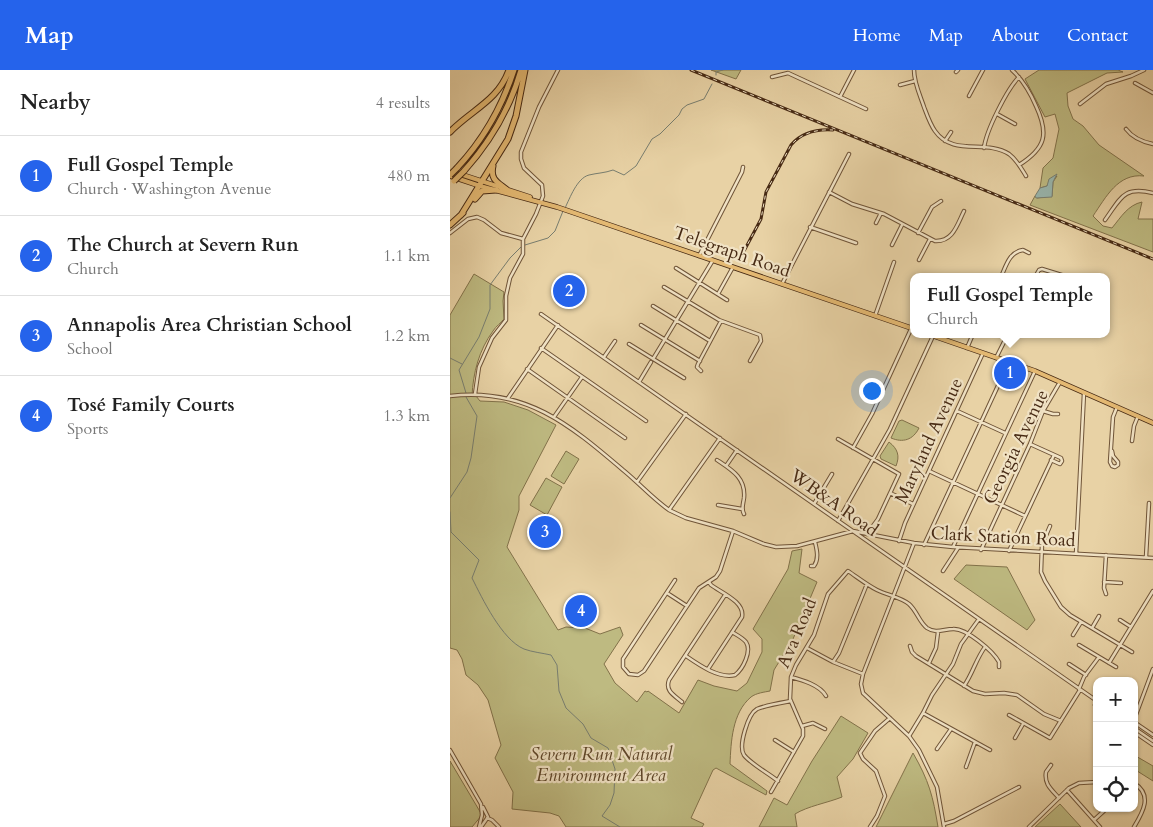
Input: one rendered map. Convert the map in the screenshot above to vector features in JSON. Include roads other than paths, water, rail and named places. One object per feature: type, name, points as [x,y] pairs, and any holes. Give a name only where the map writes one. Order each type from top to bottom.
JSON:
[{"type":"highway","points":[[450,132],[494,96],[510,70]]},
{"type":"highway","points":[[450,175],[479,142],[493,120],[505,96],[514,70]]},
{"type":"highway","points":[[506,189],[496,182],[492,176],[492,170],[513,126],[523,70]]},
{"type":"highway","points":[[452,183],[485,145],[499,124],[523,70]]},
{"type":"highway","points":[[461,215],[496,160]]},
{"type":"highway","points":[[450,225],[480,193],[485,190],[496,190]]},
{"type":"main road","name":"Telegraph Road","points":[[450,170],[496,190],[541,202]]},
{"type":"main road","name":"Telegraph Road","points":[[450,175],[506,189],[910,328]]},
{"type":"main road","points":[[942,338],[1034,371],[1153,423]]},
{"type":"street","points":[[475,394],[476,375],[492,338],[506,320],[508,286],[512,273],[523,254],[523,240],[544,194],[540,182],[524,168],[521,152],[539,107],[558,70]]},
{"type":"street","points":[[840,97],[854,70]]},
{"type":"street","points":[[914,70],[915,81],[932,127],[939,136],[945,141],[958,146],[998,150],[1006,153],[1013,158],[1026,176]]},
{"type":"street","points":[[969,96],[983,70]]},
{"type":"street","points":[[1012,70],[1019,77],[1032,98],[1042,120],[1044,130],[1042,142],[1037,151],[1019,165]]},
{"type":"street","points":[[1080,104],[1106,84],[1144,70]]},
{"type":"street","points":[[772,77],[789,72],[866,109]]},
{"type":"street","points":[[984,148],[987,134],[1012,85],[1019,77]]},
{"type":"street","points":[[900,85],[915,81]]},
{"type":"street","points":[[1135,83],[1153,93]]},
{"type":"street","points":[[997,114],[1015,124]]},
{"type":"street","points":[[1126,129],[1130,134],[1144,142],[1153,144]]},
{"type":"street","points":[[945,141],[951,132]]},
{"type":"street","points":[[782,284],[849,154]]},
{"type":"street","points":[[699,256],[743,167]]},
{"type":"street","points":[[1105,220],[1126,194],[1138,190],[1153,193]]},
{"type":"street","points":[[829,192],[852,204],[880,213],[930,240],[940,241],[950,237],[964,211]]},
{"type":"street","points":[[918,233],[932,207],[941,201]]},
{"type":"street","points":[[876,223],[880,213]]},
{"type":"street","points":[[450,233],[468,219],[477,217],[501,232],[523,240]]},
{"type":"street","points":[[892,244],[902,225]]},
{"type":"street","points":[[810,228],[856,243]]},
{"type":"street","points":[[919,260],[930,240]]},
{"type":"street","points":[[1003,273],[1014,253],[1023,250],[1029,253]]},
{"type":"street","points":[[653,359],[713,260]]},
{"type":"street","points":[[875,316],[894,262]]},
{"type":"street","points":[[718,294],[733,267]]},
{"type":"street","points":[[676,268],[727,300]]},
{"type":"street","points":[[1037,273],[1042,269],[1055,273]]},
{"type":"street","points":[[664,287],[721,321],[760,335],[761,342],[750,361]]},
{"type":"street","points":[[653,306],[710,341]]},
{"type":"street","name":"WB&A Road","points":[[541,314],[1093,698]]},
{"type":"street","points":[[701,371],[697,367],[721,321]]},
{"type":"street","points":[[508,398],[558,325]]},
{"type":"street","points":[[641,325],[700,361]]},
{"type":"street","points":[[853,448],[872,414],[910,333]]},
{"type":"street","points":[[838,521],[894,422],[933,338]]},
{"type":"street","points":[[967,348],[971,338]]},
{"type":"street","points":[[996,358],[1006,338]]},
{"type":"street","points":[[604,357],[615,341]]},
{"type":"street","points":[[630,344],[684,378]]},
{"type":"street","points":[[541,348],[646,421]]},
{"type":"street","name":"Maryland Avenue","points":[[900,541],[902,528],[983,353]]},
{"type":"street","points":[[639,382],[651,362]]},
{"type":"street","points":[[924,545],[1009,362]]},
{"type":"street","points":[[527,369],[626,438]]},
{"type":"street","points":[[952,547],[1034,371]]},
{"type":"street","points":[[554,417],[582,377]]},
{"type":"street","name":"Georgia Avenue","points":[[981,550],[1044,411],[1060,382]]},
{"type":"street","points":[[1076,554],[1084,392]]},
{"type":"street","points":[[450,396],[475,394],[508,398],[554,417],[571,427],[670,510],[686,518],[733,531],[776,547],[792,547],[853,531]]},
{"type":"street","points":[[1112,451],[1113,456],[1118,462],[1118,465],[1115,467],[1110,464],[1113,418],[1117,407]]},
{"type":"street","points":[[957,411],[1005,433]]},
{"type":"street","points":[[1044,411],[1058,414]]},
{"type":"street","points":[[637,482],[686,414]]},
{"type":"street","points":[[1132,441],[1134,426],[1138,416]]},
{"type":"street","points":[[670,510],[720,438]]},
{"type":"street","points":[[838,439],[899,474],[876,522],[867,534]]},
{"type":"street","points":[[1030,444],[1062,459],[1062,462],[1060,464],[1051,460]]},
{"type":"street","points":[[726,466],[737,450]]},
{"type":"street","points":[[1009,551],[1054,455]]},
{"type":"street","points":[[717,460],[736,474],[743,485],[744,499],[742,510],[744,514]]},
{"type":"street","points":[[929,471],[1025,516]]},
{"type":"street","points":[[814,504],[832,474]]},
{"type":"street","points":[[890,492],[914,504]]},
{"type":"street","points":[[1146,557],[1149,503]]},
{"type":"street","points":[[718,505],[742,510]]},
{"type":"street","points":[[1050,526],[1041,552],[1041,572],[1044,581],[1063,610],[1132,652]]},
{"type":"street","points":[[675,580],[624,659],[623,667],[629,674],[638,675],[644,671],[701,586],[716,577],[722,569],[733,531]]},
{"type":"street","name":"Clark Station Road","points":[[853,531],[924,545],[981,550],[1153,558]]},
{"type":"street","points":[[811,566],[814,566],[816,562],[815,541]]},
{"type":"street","points":[[914,543],[863,674],[861,684],[864,693],[916,745],[935,782],[944,825],[1019,787]]},
{"type":"street","points":[[943,571],[958,548]]},
{"type":"street","points":[[1106,555],[1104,582],[1106,594]]},
{"type":"street","name":"Ava Road","points":[[802,726],[791,701],[790,687],[794,669],[807,648],[821,618],[828,594],[848,571],[866,584]]},
{"type":"street","points":[[708,669],[742,617],[742,610],[739,605],[711,586],[709,582]]},
{"type":"street","points":[[1104,582],[1121,583]]},
{"type":"street","points":[[833,662],[839,652],[866,584],[910,605],[927,628],[938,632],[956,629],[968,635],[997,657],[999,667]]},
{"type":"street","points":[[1110,664],[1153,591]]},
{"type":"street","points":[[667,593],[687,606]]},
{"type":"street","points":[[682,702],[668,688],[670,680],[725,596]]},
{"type":"street","points":[[1092,628],[1099,616]]},
{"type":"street","points":[[909,736],[932,695],[953,664],[961,644],[979,619]]},
{"type":"street","points":[[1120,620],[1132,627]]},
{"type":"street","points":[[1073,635],[1081,622]]},
{"type":"street","points":[[686,656],[708,669],[730,676],[735,675],[741,670],[748,646],[745,641],[732,632]]},
{"type":"street","points":[[929,663],[936,648],[938,632]]},
{"type":"street","points":[[1079,645],[1116,667]]},
{"type":"street","points":[[910,646],[914,654],[964,686],[980,693],[1017,695],[1044,714],[1061,721]]},
{"type":"street","points":[[964,686],[985,647]]},
{"type":"street","points":[[807,648],[833,662],[863,674]]},
{"type":"street","points":[[1009,715],[1049,738],[1061,721],[1086,675],[1099,657]]},
{"type":"street","points":[[1069,664],[1086,675]]},
{"type":"street","points":[[1138,710],[1153,669]]},
{"type":"street","points":[[791,677],[824,691],[826,696]]},
{"type":"street","points":[[778,781],[746,757],[741,744],[750,717],[755,711],[791,701]]},
{"type":"street","points":[[923,713],[990,750]]},
{"type":"street","points":[[870,827],[877,816],[885,796],[876,771],[863,759],[860,753],[875,731],[890,718]]},
{"type":"street","points":[[1135,722],[1153,735]]},
{"type":"street","points":[[771,792],[803,736],[802,726],[813,723],[825,729]]},
{"type":"street","points":[[1015,738],[1024,724]]},
{"type":"street","points":[[937,749],[951,729]]},
{"type":"street","points":[[1138,731],[1153,741]]},
{"type":"street","points":[[1138,735],[1153,745]]},
{"type":"street","points":[[775,740],[794,752]]},
{"type":"street","points":[[966,766],[975,742]]},
{"type":"street","points":[[450,750],[486,812],[487,818],[480,827]]},
{"type":"street","points":[[1051,765],[1046,772],[1046,781],[1059,798]]},
{"type":"street","points":[[1029,827],[1067,790],[1079,783],[1093,782]]},
{"type":"street","points":[[1134,827],[1144,811],[1146,803],[1143,790],[1138,786]]},
{"type":"street","points":[[1067,790],[1100,827]]},
{"type":"street","points":[[480,827],[482,806]]},
{"type":"street","points":[[1094,820],[1103,812]]},
{"type":"street","points":[[487,818],[499,827]]},
{"type":"water","points":[[1057,174],[1053,182],[1052,197],[1036,198],[1035,196],[1040,188],[1047,186],[1049,179]]},
{"type":"waterway","points":[[716,75],[716,72],[723,70]]},
{"type":"waterway","points":[[565,208],[574,189],[585,177],[613,170],[624,175],[636,166],[652,139],[660,134],[687,105],[704,99],[712,84]]},
{"type":"waterway","points":[[525,245],[548,238],[555,231],[563,211]]},
{"type":"waterway","points":[[466,393],[459,370],[479,337],[490,309],[490,285],[510,258],[521,247]]},
{"type":"waterway","points":[[450,358],[462,364]]},
{"type":"waterway","points":[[450,498],[467,472],[471,458],[477,416],[466,397]]},
{"type":"waterway","points":[[450,512],[451,532],[479,560],[472,578],[494,618],[508,637],[516,644],[527,650],[551,655],[557,665],[559,691],[566,708],[583,724],[591,738],[608,748],[615,769],[614,793],[610,805],[602,816],[620,827]]},
{"type":"railway","points":[[691,70],[1153,259]]},
{"type":"railway","points":[[744,251],[761,219],[766,192],[791,145],[800,137],[810,133],[821,130],[833,130]]},
{"type":"place","name":"The Church at Severn Run","points":[[569,291]]},
{"type":"place","name":"Full Gospel Temple","points":[[1010,373]]},
{"type":"place","name":"Annapolis Area Christian School","points":[[545,532]]},
{"type":"place","name":"Tosé Family Courts","points":[[581,611]]},
{"type":"park label","name":"Severn Run Natural Environment Area","points":[[601,764]]}]
